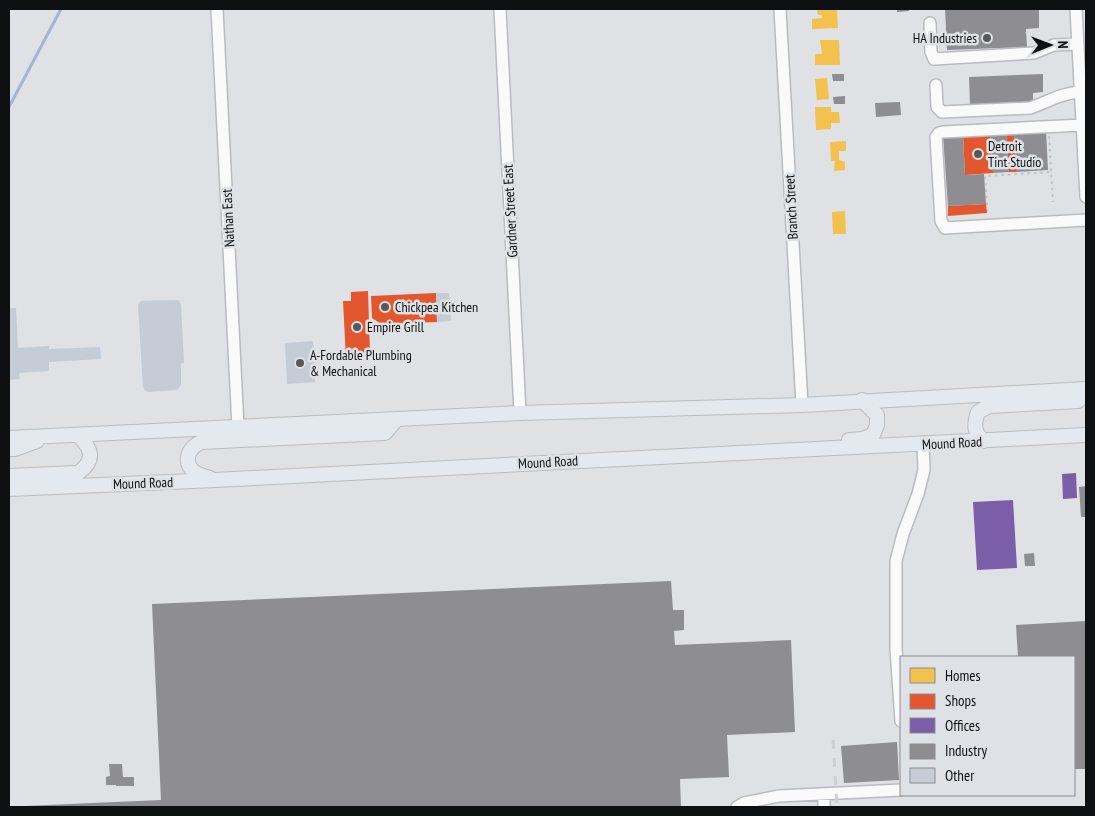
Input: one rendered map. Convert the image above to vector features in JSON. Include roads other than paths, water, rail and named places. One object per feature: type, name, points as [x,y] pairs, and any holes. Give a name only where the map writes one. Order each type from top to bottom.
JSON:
[{"type":"main road","points":[[9,438],[520,414],[802,404],[1086,389]]},
{"type":"main road","points":[[984,441],[978,436],[974,422],[978,412],[989,406],[1078,401],[1086,394]]},
{"type":"main road","points":[[645,457],[691,446],[862,439],[873,435],[877,425],[877,415],[862,400]]},
{"type":"main road","points":[[215,480],[199,475],[189,465],[188,457],[194,445],[213,440],[385,433],[396,420]]},
{"type":"main road","points":[[9,476],[78,473],[85,468],[90,454],[88,446],[78,435]]},
{"type":"main road","name":"Mound Road","points":[[9,489],[1086,435]]},
{"type":"main road","points":[[9,449],[52,436]]},
{"type":"street","name":"Nathan East","points":[[217,9],[238,428]]},
{"type":"street","name":"Gardner Street East","points":[[500,9],[520,414]]},
{"type":"street","name":"Branch Street","points":[[780,9],[802,404]]},
{"type":"street","points":[[1076,9],[1080,38],[1086,197]]},
{"type":"street","points":[[930,22],[931,52],[934,59],[1034,53],[1080,38]]},
{"type":"street","points":[[936,85],[937,107],[942,112],[1030,108],[1082,86]]},
{"type":"street","points":[[1082,125],[943,132],[939,133],[936,137],[941,221],[945,228],[1086,220]]},
{"type":"street","points":[[900,707],[896,649],[896,561],[924,470],[923,444]]},
{"type":"street","points":[[737,807],[744,803],[779,796],[900,790]]},
{"type":"street","points":[[824,794],[824,807]]},
{"type":"waterway","points":[[9,107],[61,9]]},
{"type":"railway","points":[[833,740],[837,807]]},
{"type":"place","name":"HA Industries","points":[[987,38]]},
{"type":"place","name":"Detroit Tint Studio","points":[[978,154]]},
{"type":"place","name":"Chickpea Kitchen","points":[[385,307]]},
{"type":"place","name":"Empire Grill","points":[[357,327]]},
{"type":"place","name":"A-Fordable Plumbing & Mechanical","points":[[300,363]]}]
